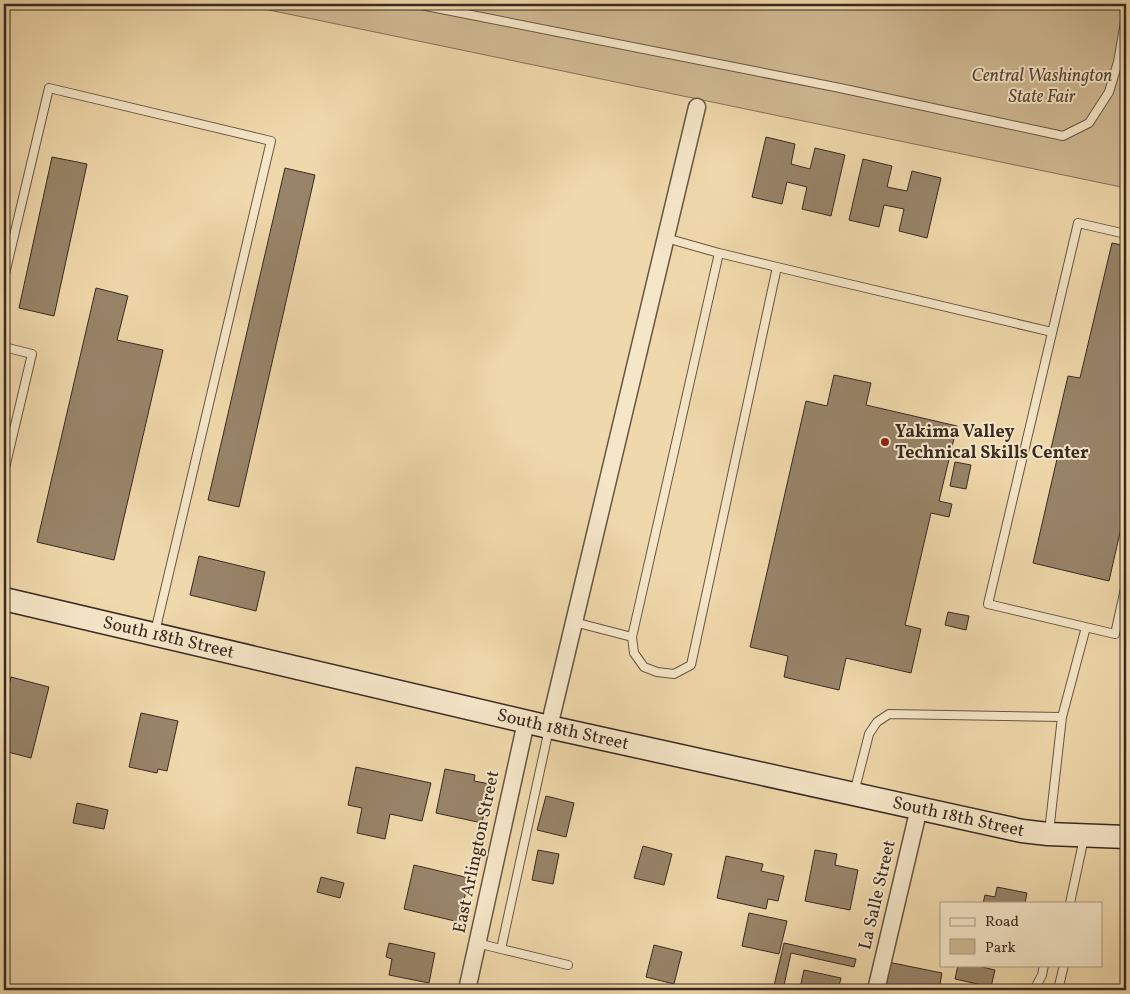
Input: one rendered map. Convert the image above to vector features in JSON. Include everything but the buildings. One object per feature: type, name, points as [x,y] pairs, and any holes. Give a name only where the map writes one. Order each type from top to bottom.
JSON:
[{"type":"street","points":[[549,727],[697,107]]},
{"type":"street","name":"South 18th Street","points":[[4,599],[526,722],[1022,831],[1126,837]]},
{"type":"street","name":"East Arlington Street","points":[[467,990],[526,722]]},
{"type":"street","name":"La Salle Street","points":[[876,990],[919,808]]},
{"type":"lane","points":[[416,4],[840,88],[1064,136],[1088,123],[1109,92],[1118,62],[1126,16]]},
{"type":"lane","points":[[4,278],[48,88],[271,141],[154,634]]},
{"type":"lane","points":[[1126,234],[1078,223],[988,604],[1115,634],[1126,584]]},
{"type":"lane","points":[[666,238],[719,253],[1052,332]]},
{"type":"lane","points":[[719,253],[632,637],[634,653],[644,667],[657,672],[674,674],[691,665],[777,267]]},
{"type":"lane","points":[[4,348],[32,354],[4,472]]},
{"type":"lane","points":[[574,622],[632,637]]},
{"type":"lane","points":[[1048,834],[1062,717],[1086,627]]},
{"type":"lane","points":[[854,794],[869,734],[877,722],[889,714],[1062,717]]},
{"type":"lane","points":[[501,949],[549,727]]},
{"type":"lane","points":[[1070,902],[1084,836]]},
{"type":"lane","points":[[477,944],[568,965]]},
{"type":"lane","points":[[1034,990],[1042,975],[1044,966]]},
{"type":"lane","points":[[1058,990],[1064,966]]},
{"type":"green space","name":"Central Washington State Fair","points":[[240,4],[1126,4],[1126,188]]},
{"type":"place","name":"Yakima Valley Technical Skills Center","points":[[885,442]]}]
